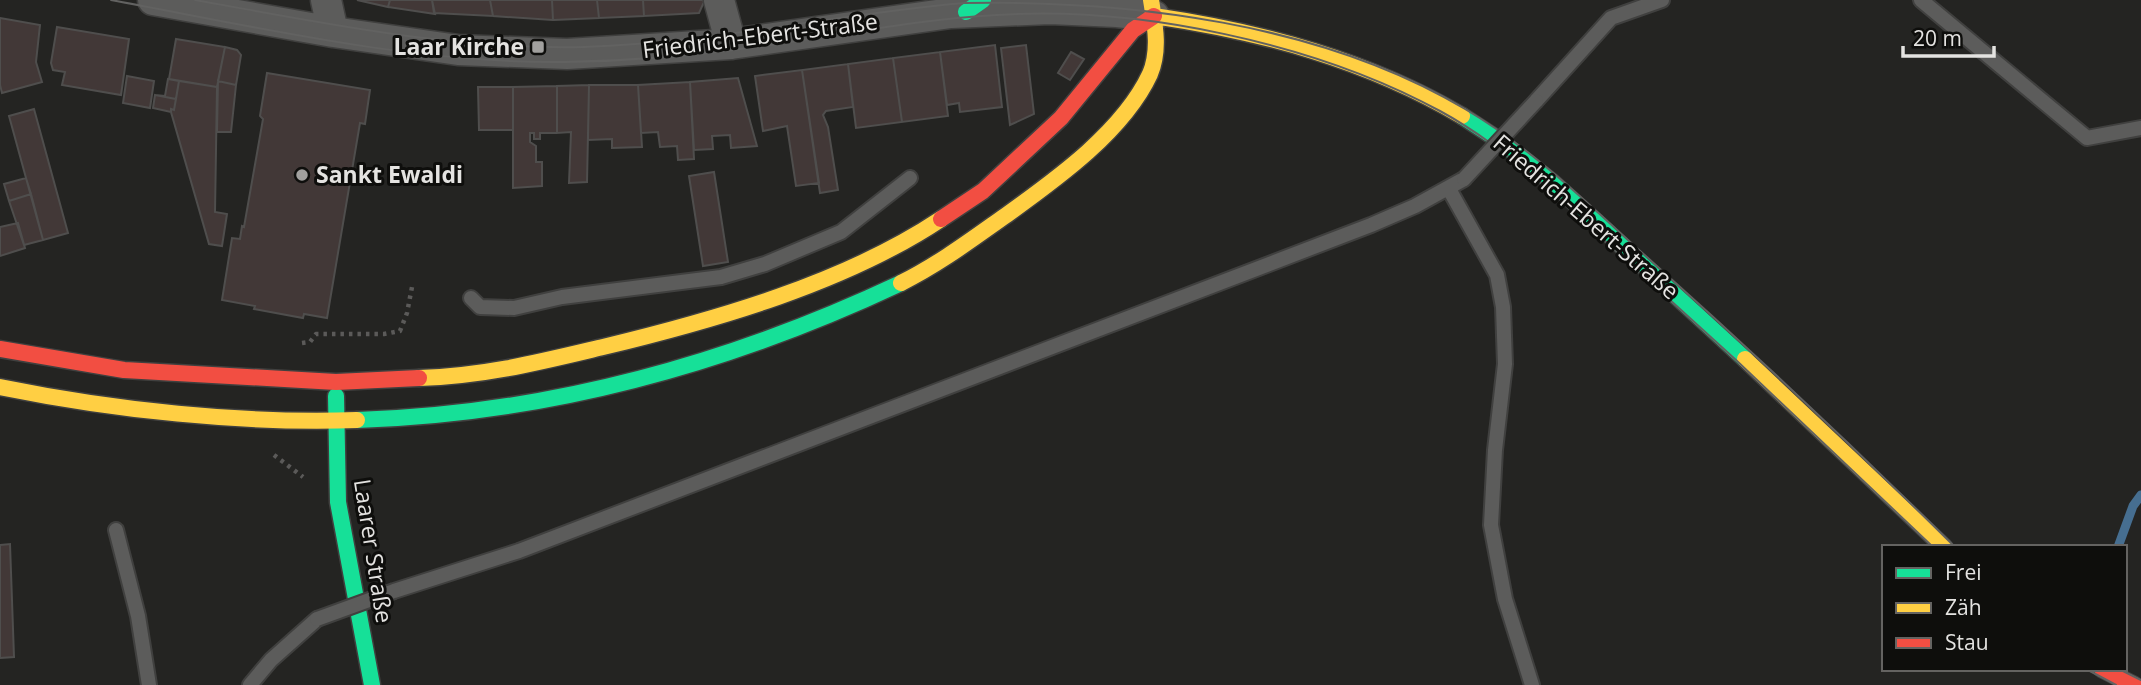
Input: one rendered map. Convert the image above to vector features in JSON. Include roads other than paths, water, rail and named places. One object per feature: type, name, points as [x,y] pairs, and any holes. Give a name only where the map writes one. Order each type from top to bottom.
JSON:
[{"type":"main road","points":[[0,349],[124,370],[335,382],[451,377],[501,371],[685,327],[778,296],[867,260],[932,225],[983,191],[1061,118],[1153,8]]},
{"type":"main road","points":[[0,387],[122,409],[336,422],[504,409],[691,366],[787,333],[880,292],[947,258],[1041,192],[1092,147],[1143,88],[1156,54],[1153,8]]},
{"type":"main road","name":"Friedrich-Ebert-Straße","points":[[1153,8],[1311,50],[1402,84],[1488,132],[1543,173],[1715,330],[1942,545]]},
{"type":"main road","name":"Laarer Straße","points":[[335,382],[338,502],[372,685]]},
{"type":"main road","points":[[2106,671],[2134,685]]},
{"type":"street","name":"Friedrich-Ebert-Straße","points":[[153,0],[333,32],[458,50],[567,54],[732,44],[975,6],[1050,9],[1153,8]]},
{"type":"street","points":[[326,0],[333,32]]},
{"type":"street","points":[[719,0],[732,44]]},
{"type":"lane","points":[[250,685],[271,660],[317,620],[394,591],[519,551],[914,401],[1371,225],[1449,189],[1464,179],[1536,101],[1611,18],[1621,0]]},
{"type":"lane","points":[[1611,18],[1662,0]]},
{"type":"lane","points":[[1921,0],[2087,138],[2141,128]]},
{"type":"lane","points":[[471,298],[480,307],[514,308],[562,297],[721,277],[765,264],[841,232],[910,178]]},
{"type":"lane","points":[[1449,189],[1497,275],[1503,307],[1505,364],[1495,450],[1491,526],[1505,599],[1531,685]]},
{"type":"lane","points":[[116,530],[138,616],[149,685]]},
{"type":"waterway","points":[[2119,545],[2133,506],[2141,495]]},
{"type":"tram line","points":[[111,0],[336,42],[451,57],[508,61],[564,62],[668,57],[745,49],[940,20],[1052,14],[1167,23],[1282,48],[1391,87],[1453,118],[1514,160],[1736,360],[1931,545]]},
{"type":"tram line","points":[[195,0],[437,40],[535,47],[584,47],[679,40],[964,3],[1092,6],[1223,23],[1287,37],[1349,56],[1409,80],[1465,109],[1537,160],[1764,364],[1953,545]]},
{"type":"tram line","points":[[2090,671],[2116,685]]},
{"type":"tram line","points":[[2123,671],[2141,680]]},
{"type":"place","name":"Laar Kirche","points":[[538,47]]},
{"type":"place","name":"Sankt Ewaldi","points":[[302,175]]}]
